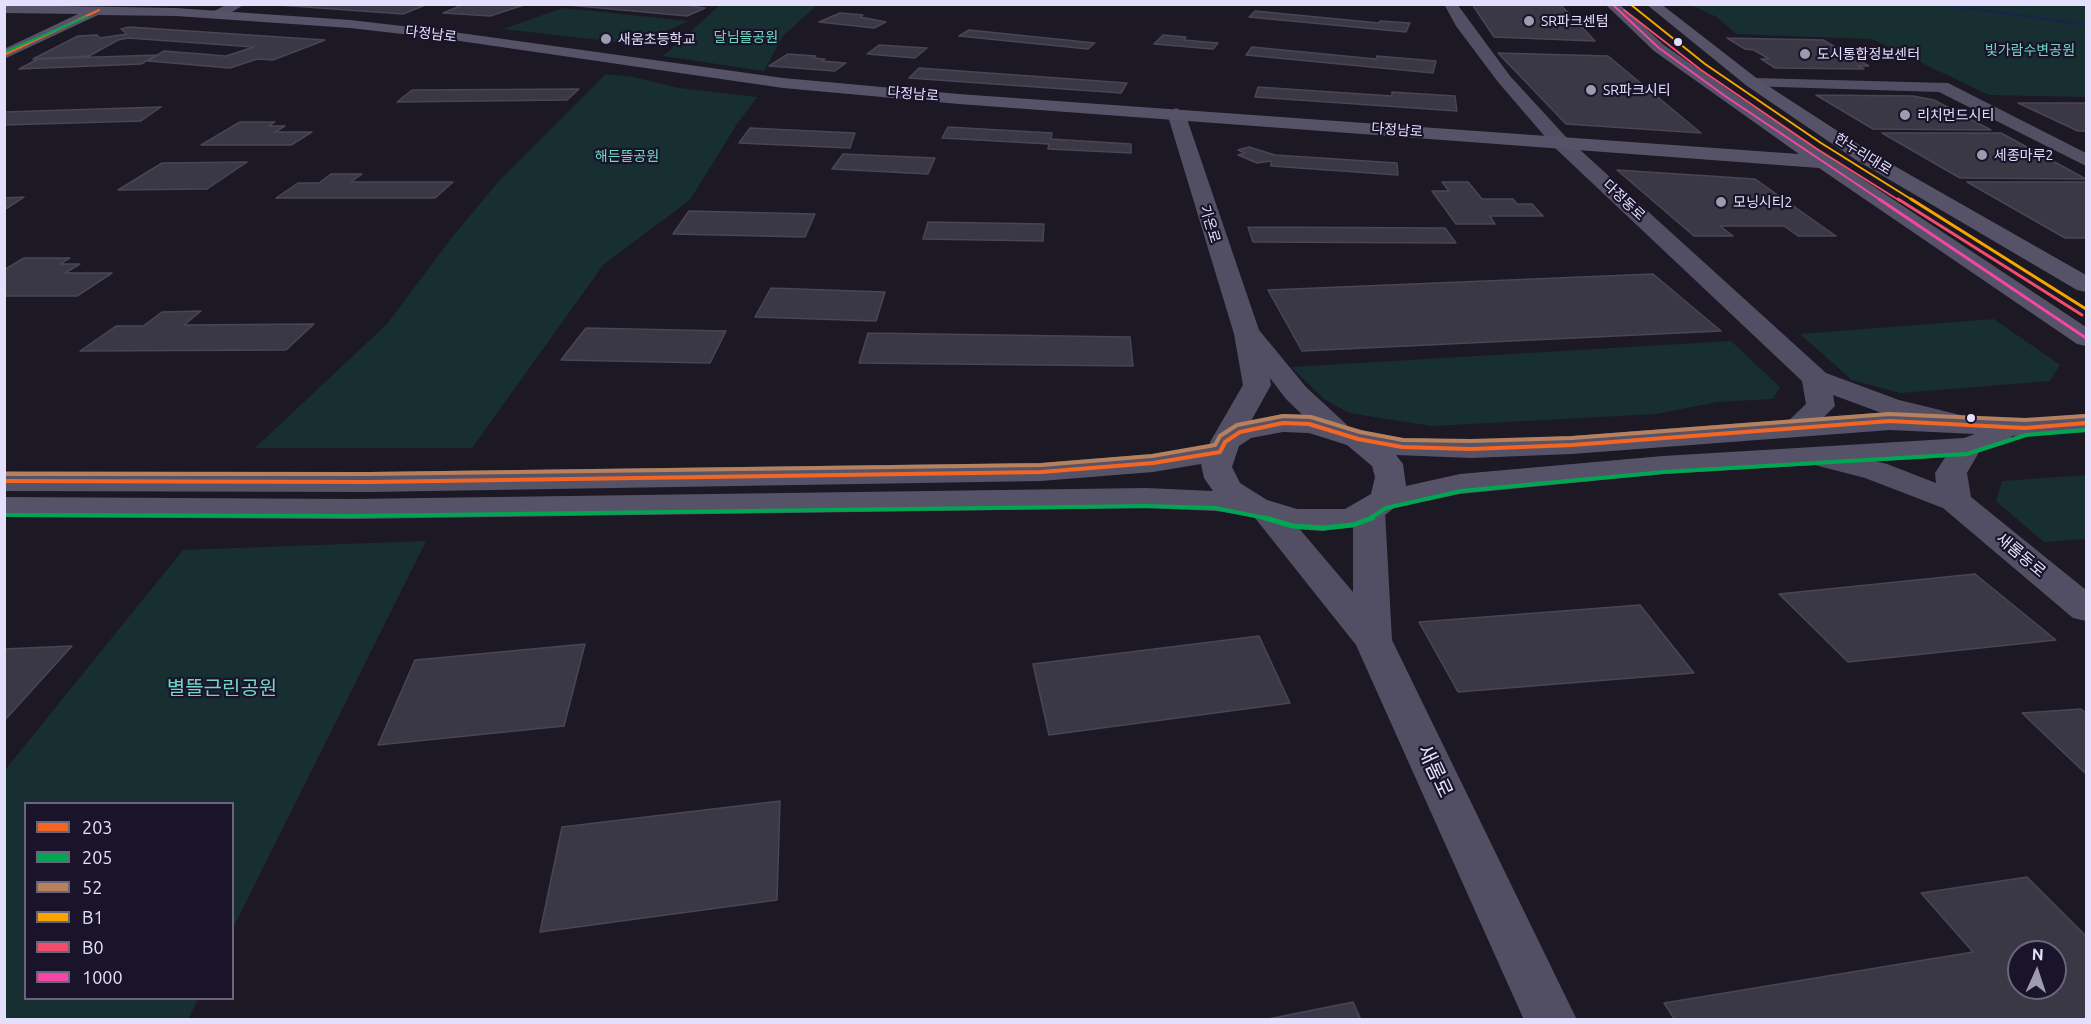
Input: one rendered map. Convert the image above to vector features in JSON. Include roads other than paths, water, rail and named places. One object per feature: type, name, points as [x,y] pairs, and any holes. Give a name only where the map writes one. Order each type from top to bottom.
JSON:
[{"type":"street","points":[[219,14],[239,4]]},
{"type":"street","name":"다정동로","points":[[1450,4],[1461,23],[1504,79],[1560,142],[1816,379]]},
{"type":"street","name":"한누리대로","points":[[1611,4],[1659,48],[1823,162],[2086,338]]},
{"type":"street","name":"한누리대로","points":[[1652,4],[1753,83],[1863,156],[2086,285]]},
{"type":"street","points":[[4,44],[98,7]]},
{"type":"street","points":[[4,55],[98,7]]},
{"type":"street","name":"다정남로","points":[[4,9],[98,7],[219,14],[446,35],[783,83],[970,100],[1823,162]]},
{"type":"street","points":[[1753,83],[1942,87],[2086,160]]},
{"type":"street","name":"가온로","points":[[1176,114],[1247,334],[1257,385],[1222,447]]},
{"type":"street","points":[[1247,334],[1296,393],[1346,434],[1376,452],[1387,464],[1391,477],[1390,490],[1376,506]]},
{"type":"street","points":[[1796,428],[1821,406],[1816,379]]},
{"type":"street","points":[[1816,379],[1968,436]]},
{"type":"street","points":[[4,481],[369,482],[1029,472],[1153,463],[1222,447],[1240,432],[1283,423],[1309,424],[1402,447],[1471,449],[1572,445],[1890,421],[1968,436]]},
{"type":"street","points":[[4,507],[352,509],[1146,498],[1216,501],[1294,519],[1323,521],[1351,518],[1376,506],[1460,484],[1663,465],[1818,456],[2025,428],[2086,423]]},
{"type":"street","points":[[1955,501],[1951,473],[1968,436]]},
{"type":"street","points":[[1222,447],[1216,466],[1220,478],[1229,490],[1262,510],[1373,640]]},
{"type":"street","name":"새롬동로","points":[[1818,456],[1876,471],[1955,501],[2086,609]]},
{"type":"street","name":"새롬로","points":[[1376,506],[1373,640],[1551,1020]]},
{"type":"waterway","points":[[1931,4],[2086,25]]},
{"type":"place","name":"SR파크센텀","points":[[1529,21]]},
{"type":"place","name":"새움초등학교","points":[[606,39]]},
{"type":"place","name":"도시통합정보센터","points":[[1805,54]]},
{"type":"place","name":"SR파크시티","points":[[1591,90]]},
{"type":"place","name":"리치먼드시티","points":[[1905,115]]},
{"type":"place","name":"세종마루2","points":[[1982,155]]},
{"type":"place","name":"모닝시티2","points":[[1721,202]]},
{"type":"park label","name":"달님뜰공원","points":[[746,37]]},
{"type":"park label","name":"빛가람수변공원","points":[[2030,50]]},
{"type":"park label","name":"해든뜰공원","points":[[627,156]]},
{"type":"park label","name":"별뜰근린공원","points":[[222,688]]}]
